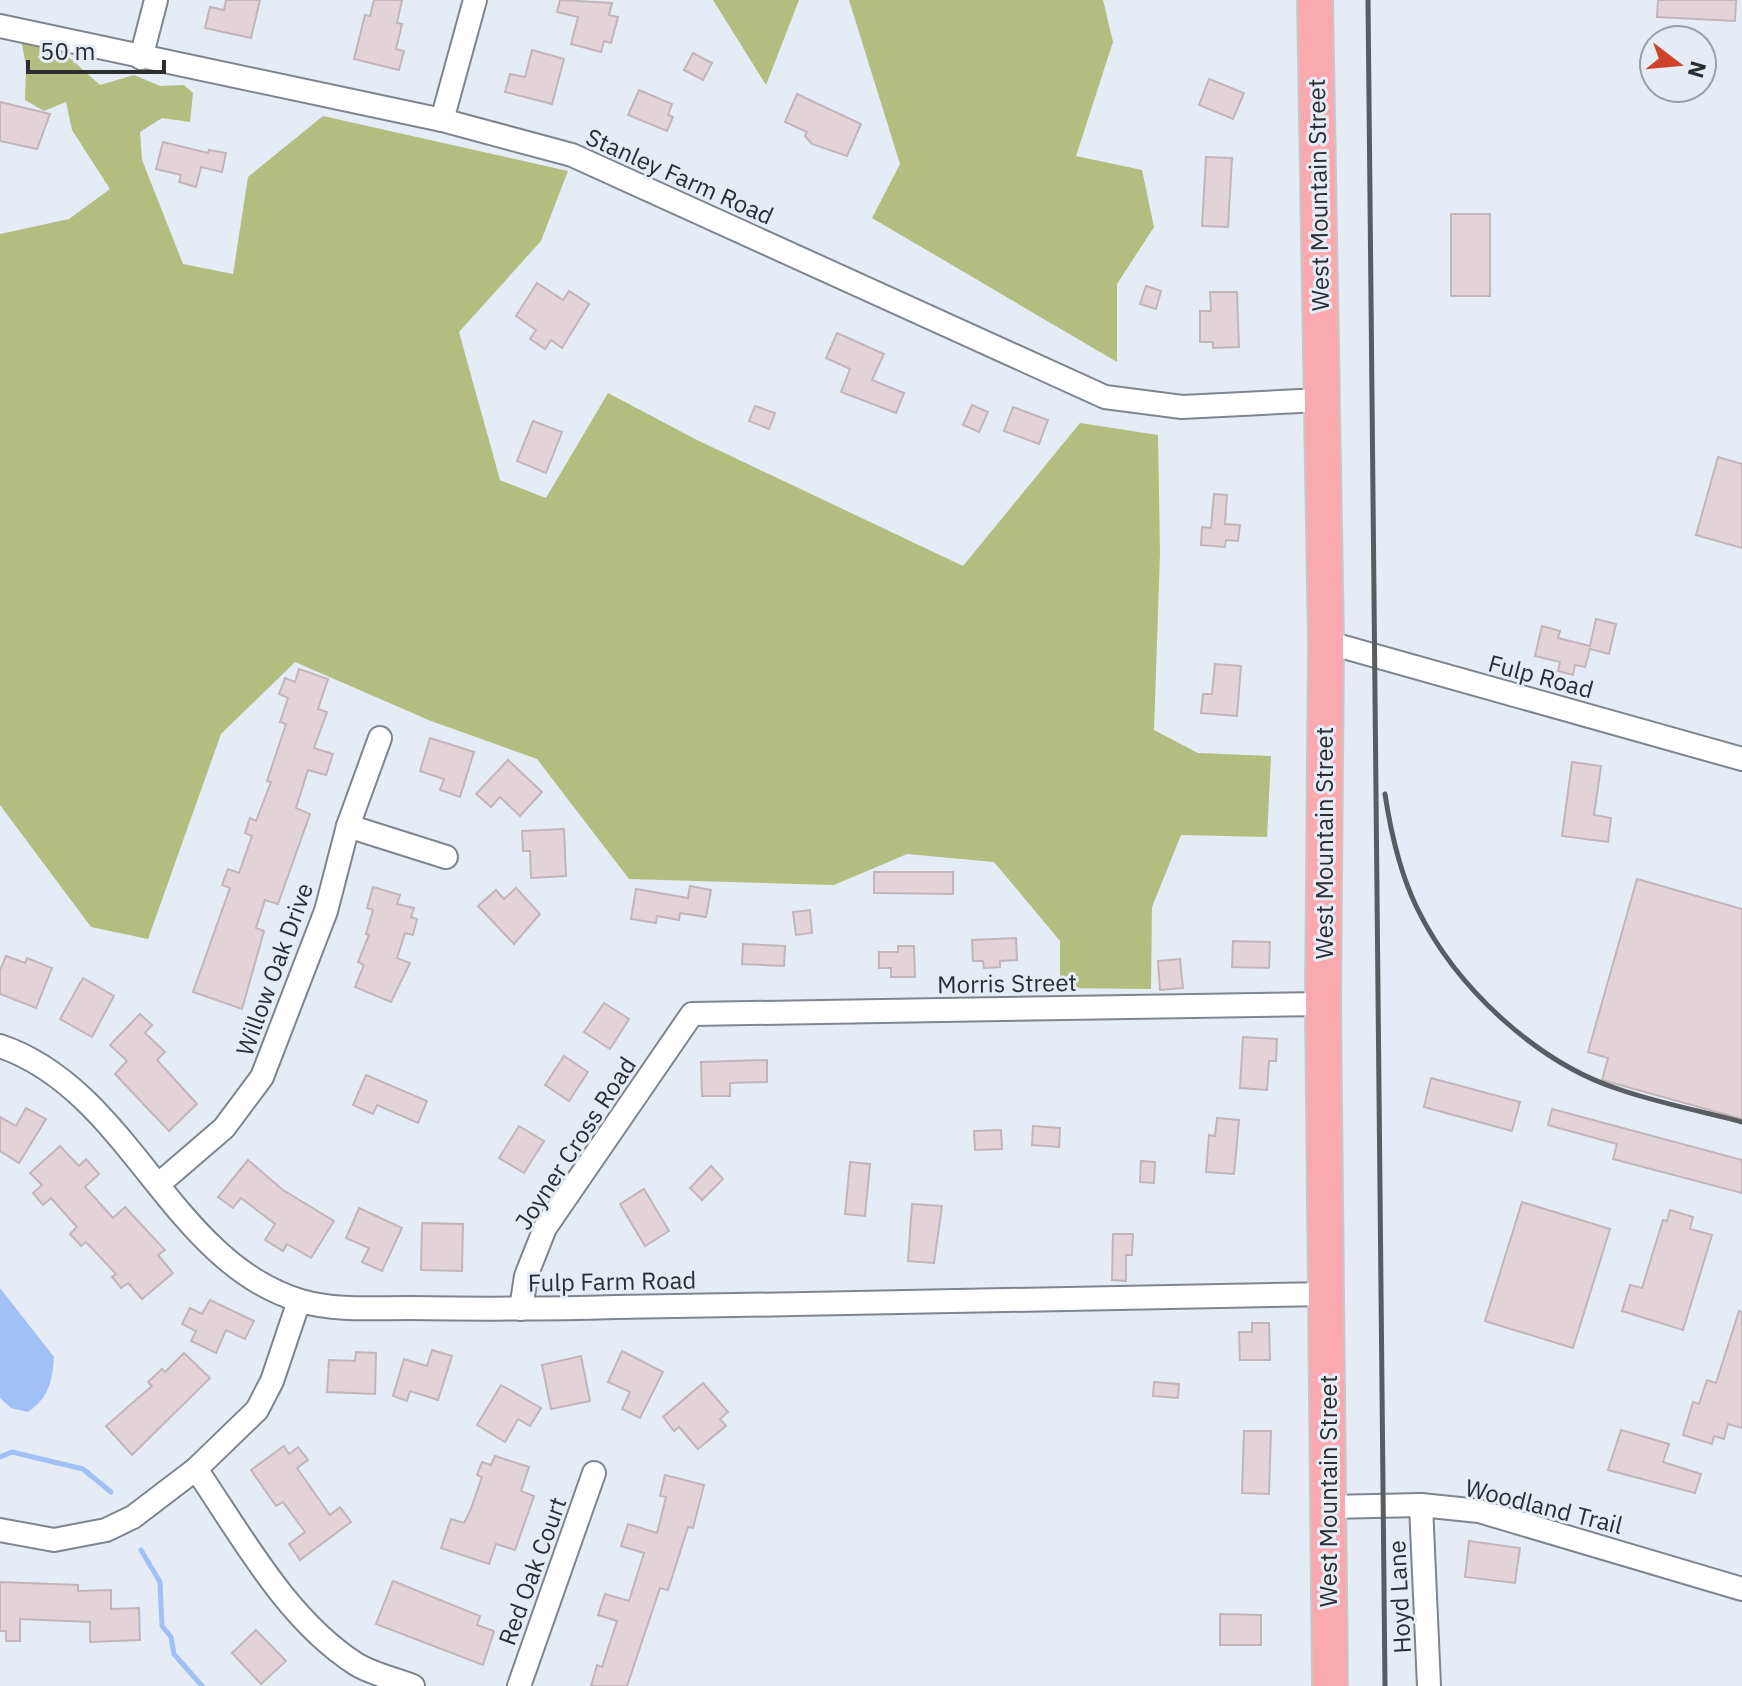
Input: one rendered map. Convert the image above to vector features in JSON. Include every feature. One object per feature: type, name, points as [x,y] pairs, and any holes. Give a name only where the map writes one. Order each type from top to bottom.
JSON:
[{"type":"main road","name":"West Mountain Street","points":[[1315,0],[1326,642],[1323,1004],[1330,1686]]},
{"type":"street","points":[[141,58],[156,0]]},
{"type":"street","points":[[442,120],[475,0]]},
{"type":"street","name":"Stanley Farm Road","points":[[0,26],[442,120],[572,155],[1105,397],[1182,407],[1320,400]]},
{"type":"street","name":"Fulp Road","points":[[1326,642],[1742,759]]},
{"type":"street","name":"Willow Oak Drive","points":[[160,1183],[224,1128],[262,1077],[326,911],[348,826],[380,738]]},
{"type":"street","points":[[348,826],[446,857]]},
{"type":"street","name":"Morris Street","points":[[692,1014],[1323,1004]]},
{"type":"street","name":"Joyner Cross Road","points":[[521,1309],[526,1276],[545,1228],[692,1014]]},
{"type":"street","name":"Fulp Farm Road","points":[[0,1046],[53,1071],[160,1183],[201,1238],[240,1271],[299,1301],[331,1307],[521,1309],[1327,1294]]},
{"type":"street","points":[[0,1530],[54,1540],[106,1530],[133,1517],[196,1469],[257,1410],[272,1381],[299,1301]]},
{"type":"street","points":[[196,1469],[312,1629],[357,1665],[413,1686]]},
{"type":"street","name":"Red Oak Court","points":[[519,1686],[594,1473]]},
{"type":"street","name":"Woodland Trail","points":[[1328,1507],[1421,1505],[1479,1511],[1742,1589]]},
{"type":"street","name":"Hoyd Lane","points":[[1421,1505],[1429,1686]]},
{"type":"green space","points":[[713,0],[799,0],[766,85]]},
{"type":"green space","points":[[849,0],[1103,0],[1113,42],[1076,156],[1142,170],[1154,227],[1117,284],[1117,362],[872,218],[900,164]]},
{"type":"green space","points":[[21,39],[61,50],[100,85],[134,75],[160,86],[184,85],[193,93],[190,122],[162,118],[140,132],[142,160],[183,264],[233,274],[248,177],[323,116],[568,171],[541,241],[459,332],[500,480],[546,498],[608,393],[697,440],[963,566],[1080,423],[1158,435],[1160,553],[1154,730],[1198,753],[1271,756],[1267,837],[1181,835],[1152,907],[1151,989],[1060,988],[1060,941],[994,862],[907,854],[834,885],[629,879],[537,759],[431,721],[295,662],[221,734],[148,939],[91,927],[0,805],[0,234],[69,219],[110,189],[72,130],[66,102],[44,111],[25,100],[26,66]]},
{"type":"water","points":[[0,1288],[54,1357],[48,1388],[41,1401],[28,1412],[11,1408],[0,1398]]},
{"type":"building","points":[[226,0],[260,0],[251,38],[205,28],[210,7],[224,10]]},
{"type":"building","points":[[374,0],[402,0],[397,23],[402,24],[396,49],[404,51],[399,70],[354,59],[365,15],[370,16]]},
{"type":"building","points":[[560,0],[612,3],[609,15],[618,17],[611,43],[604,41],[601,52],[571,44],[578,17],[557,12]]},
{"type":"building","points":[[1658,0],[1736,0],[1735,21],[1657,17]]},
{"type":"building","points":[[532,50],[564,59],[552,104],[505,92],[510,74],[525,77]]},
{"type":"building","points":[[693,53],[712,63],[703,80],[684,70]]},
{"type":"building","points":[[1209,79],[1244,93],[1233,119],[1199,105]]},
{"type":"building","points":[[639,90],[672,104],[668,115],[673,117],[667,131],[628,115]]},
{"type":"building","points":[[797,94],[861,124],[847,156],[812,144],[805,136],[807,132],[785,122]]},
{"type":"building","points":[[0,102],[50,114],[37,149],[0,141]]},
{"type":"building","points":[[163,142],[208,153],[209,150],[226,153],[222,172],[201,167],[196,187],[179,182],[181,175],[156,169]]},
{"type":"building","points":[[1206,157],[1232,158],[1228,227],[1202,226]]},
{"type":"building","points":[[1451,214],[1490,214],[1490,296],[1451,296]]},
{"type":"building","points":[[537,283],[563,300],[569,291],[589,304],[562,348],[551,340],[545,349],[530,339],[536,330],[516,316]]},
{"type":"building","points":[[1146,286],[1161,291],[1156,309],[1140,304]]},
{"type":"building","points":[[1210,292],[1237,292],[1239,347],[1213,348],[1213,342],[1200,342],[1200,311],[1211,311]]},
{"type":"building","points":[[837,333],[884,354],[872,380],[904,393],[896,413],[841,392],[850,369],[826,358]]},
{"type":"building","points":[[972,405],[988,412],[979,432],[963,425]]},
{"type":"building","points":[[755,406],[775,413],[769,429],[749,421]]},
{"type":"building","points":[[1013,407],[1048,420],[1039,444],[1004,431]]},
{"type":"building","points":[[533,421],[562,432],[546,473],[517,461]]},
{"type":"building","points":[[1718,457],[1742,464],[1742,548],[1696,535]]},
{"type":"building","points":[[1214,494],[1227,495],[1225,524],[1240,525],[1238,541],[1226,540],[1225,547],[1201,545],[1202,527],[1211,528]]},
{"type":"building","points":[[1596,619],[1616,624],[1609,654],[1590,649],[1585,667],[1575,665],[1573,675],[1558,671],[1560,662],[1535,656],[1542,626],[1560,631],[1558,638],[1590,646]]},
{"type":"building","points":[[1215,664],[1241,666],[1237,716],[1201,713],[1203,694],[1212,694]]},
{"type":"building","points":[[299,669],[328,679],[318,709],[327,712],[314,748],[333,754],[326,775],[308,770],[296,808],[310,814],[278,904],[265,900],[256,928],[264,931],[242,1009],[193,992],[230,888],[222,885],[228,869],[239,873],[252,836],[245,833],[250,818],[256,821],[271,782],[267,781],[286,724],[280,722],[288,698],[279,694],[285,678],[295,682]]},
{"type":"building","points":[[430,738],[474,752],[460,797],[440,790],[444,779],[420,771]]},
{"type":"building","points":[[508,760],[542,792],[520,816],[500,797],[491,807],[476,794]]},
{"type":"building","points":[[1572,762],[1601,766],[1594,815],[1611,818],[1608,842],[1562,836]]},
{"type":"building","points":[[564,829],[566,876],[531,878],[530,851],[523,851],[522,831]]},
{"type":"building","points":[[874,872],[953,872],[953,894],[874,893]]},
{"type":"building","points":[[1637,879],[1742,909],[1742,1119],[1602,1080],[1608,1058],[1588,1052]]},
{"type":"building","points":[[690,886],[711,890],[706,917],[680,913],[679,920],[657,916],[656,923],[631,919],[636,889],[688,898]]},
{"type":"building","points":[[373,887],[400,895],[397,904],[414,908],[411,917],[417,919],[413,935],[405,933],[397,958],[410,963],[391,1002],[355,987],[364,965],[358,962],[369,935],[366,934],[373,910],[367,908]]},
{"type":"building","points":[[516,888],[540,914],[514,944],[478,906],[496,890],[504,899]]},
{"type":"building","points":[[810,910],[812,933],[796,935],[793,912]]},
{"type":"building","points":[[1016,938],[1017,960],[1000,961],[1000,967],[984,968],[983,961],[973,961],[972,940]]},
{"type":"building","points":[[1233,941],[1270,942],[1269,968],[1232,967]]},
{"type":"building","points":[[743,944],[785,946],[784,966],[742,964]]},
{"type":"building","points":[[898,946],[914,946],[915,977],[891,977],[891,968],[879,968],[879,952],[898,952]]},
{"type":"building","points":[[6,956],[25,963],[27,958],[52,968],[36,1008],[0,994],[0,970]]},
{"type":"building","points":[[1180,959],[1183,988],[1160,990],[1158,961]]},
{"type":"building","points":[[83,978],[114,996],[92,1037],[60,1019]]},
{"type":"building","points":[[604,1003],[629,1019],[610,1049],[584,1032]]},
{"type":"building","points":[[140,1014],[152,1025],[145,1033],[165,1052],[157,1060],[197,1104],[169,1131],[115,1074],[127,1061],[110,1045]]},
{"type":"building","points":[[1243,1037],[1277,1039],[1276,1061],[1269,1061],[1267,1090],[1240,1088]]},
{"type":"building","points":[[564,1056],[588,1072],[569,1101],[545,1085]]},
{"type":"building","points":[[767,1060],[767,1082],[730,1083],[730,1096],[702,1096],[701,1062]]},
{"type":"building","points":[[366,1075],[427,1101],[418,1123],[377,1105],[373,1114],[353,1105]]},
{"type":"building","points":[[1431,1078],[1520,1102],[1512,1131],[1424,1107]]},
{"type":"building","points":[[26,1108],[46,1119],[19,1163],[0,1151],[0,1117],[16,1126]]},
{"type":"building","points":[[1552,1109],[1742,1160],[1742,1193],[1613,1159],[1617,1144],[1548,1125]]},
{"type":"building","points":[[1217,1118],[1239,1120],[1234,1174],[1206,1172],[1209,1135],[1215,1136]]},
{"type":"building","points":[[519,1126],[544,1141],[524,1173],[499,1158]]},
{"type":"building","points":[[1033,1126],[1060,1128],[1059,1147],[1032,1145]]},
{"type":"building","points":[[1001,1130],[1002,1149],[975,1150],[974,1131]]},
{"type":"building","points":[[60,1146],[79,1166],[86,1159],[99,1174],[85,1187],[113,1218],[125,1207],[165,1250],[158,1255],[173,1273],[142,1299],[128,1283],[121,1288],[112,1277],[116,1274],[86,1242],[81,1246],[70,1234],[77,1227],[51,1198],[43,1205],[33,1193],[42,1185],[30,1173]]},
{"type":"building","points":[[248,1160],[283,1190],[334,1221],[311,1258],[287,1244],[283,1251],[265,1240],[275,1224],[241,1198],[233,1208],[218,1197]]},
{"type":"building","points":[[1141,1161],[1155,1162],[1154,1183],[1140,1182]]},
{"type":"building","points":[[850,1162],[870,1164],[865,1216],[845,1214]]},
{"type":"building","points":[[711,1166],[723,1179],[702,1200],[690,1188]]},
{"type":"building","points":[[644,1189],[669,1231],[645,1246],[620,1204]]},
{"type":"building","points":[[1522,1202],[1610,1229],[1573,1348],[1485,1321]]},
{"type":"building","points":[[912,1204],[942,1206],[934,1263],[908,1261]]},
{"type":"building","points":[[359,1208],[402,1228],[382,1271],[362,1262],[369,1248],[346,1238]]},
{"type":"building","points":[[1670,1210],[1693,1217],[1690,1229],[1712,1235],[1683,1330],[1622,1311],[1630,1285],[1642,1288],[1663,1220],[1667,1221]]},
{"type":"building","points":[[422,1223],[463,1224],[462,1271],[421,1270]]},
{"type":"building","points":[[1113,1234],[1133,1234],[1132,1255],[1126,1255],[1126,1281],[1112,1280]]},
{"type":"building","points":[[210,1300],[254,1321],[245,1339],[226,1330],[216,1353],[191,1341],[196,1331],[182,1324],[190,1308],[202,1314]]},
{"type":"building","points":[[1739,1311],[1742,1312],[1742,1428],[1728,1424],[1724,1439],[1714,1436],[1712,1444],[1683,1435],[1693,1402],[1699,1404],[1707,1380],[1716,1383]]},
{"type":"building","points":[[1252,1323],[1269,1323],[1270,1360],[1240,1360],[1239,1332],[1252,1332]]},
{"type":"building","points":[[432,1350],[452,1356],[438,1400],[410,1391],[407,1401],[393,1396],[404,1359],[427,1366]]},
{"type":"building","points":[[622,1351],[663,1372],[640,1418],[622,1409],[630,1392],[608,1382]]},
{"type":"building","points":[[356,1352],[376,1353],[375,1394],[327,1392],[329,1360],[355,1361]]},
{"type":"building","points":[[184,1353],[210,1378],[132,1455],[106,1426],[152,1386],[148,1382],[162,1369],[165,1372]]},
{"type":"building","points":[[581,1356],[590,1401],[551,1409],[542,1365]]},
{"type":"building","points":[[1154,1382],[1179,1384],[1178,1398],[1153,1396]]},
{"type":"building","points":[[703,1383],[728,1412],[720,1419],[726,1426],[698,1449],[679,1427],[674,1431],[663,1417]]},
{"type":"building","points":[[501,1385],[541,1408],[530,1426],[518,1419],[505,1442],[477,1425]]},
{"type":"building","points":[[1621,1430],[1669,1444],[1663,1462],[1701,1474],[1695,1493],[1608,1470]]},
{"type":"building","points":[[1244,1431],[1271,1431],[1269,1494],[1242,1493]]},
{"type":"building","points":[[284,1446],[289,1454],[298,1447],[308,1460],[297,1468],[330,1515],[340,1507],[351,1522],[300,1560],[289,1544],[305,1532],[283,1502],[276,1506],[251,1470]]},
{"type":"building","points":[[495,1456],[529,1467],[521,1491],[534,1496],[515,1550],[496,1544],[489,1564],[441,1548],[451,1519],[464,1523],[470,1511],[482,1477],[477,1475],[482,1462],[491,1465]]},
{"type":"building","points":[[665,1475],[704,1485],[693,1528],[688,1527],[668,1590],[660,1588],[627,1686],[591,1686],[597,1665],[602,1667],[617,1621],[598,1615],[605,1594],[629,1601],[644,1553],[621,1546],[628,1524],[657,1533],[666,1497],[660,1496]]},
{"type":"building","points":[[1469,1541],[1520,1548],[1515,1583],[1465,1577]]},
{"type":"building","points":[[393,1581],[480,1616],[477,1625],[494,1631],[483,1665],[376,1624]]},
{"type":"building","points":[[0,1582],[78,1585],[78,1591],[111,1590],[111,1609],[139,1608],[140,1640],[90,1642],[90,1622],[20,1619],[20,1641],[6,1641],[6,1631],[0,1631]]},
{"type":"building","points":[[1220,1614],[1261,1615],[1261,1645],[1220,1645]]},
{"type":"building","points":[[256,1630],[286,1661],[261,1684],[232,1653]]},
{"type":"waterway","points":[[0,1457],[12,1452],[83,1469],[111,1492]]},
{"type":"waterway","points":[[141,1550],[160,1582],[162,1626],[171,1637],[174,1654],[202,1686]]},
{"type":"railway","points":[[1368,0],[1385,1686]]},
{"type":"railway","points":[[1385,794],[1397,854],[1418,910],[1454,967],[1502,1018],[1529,1041],[1587,1077],[1648,1099],[1742,1122]]}]
